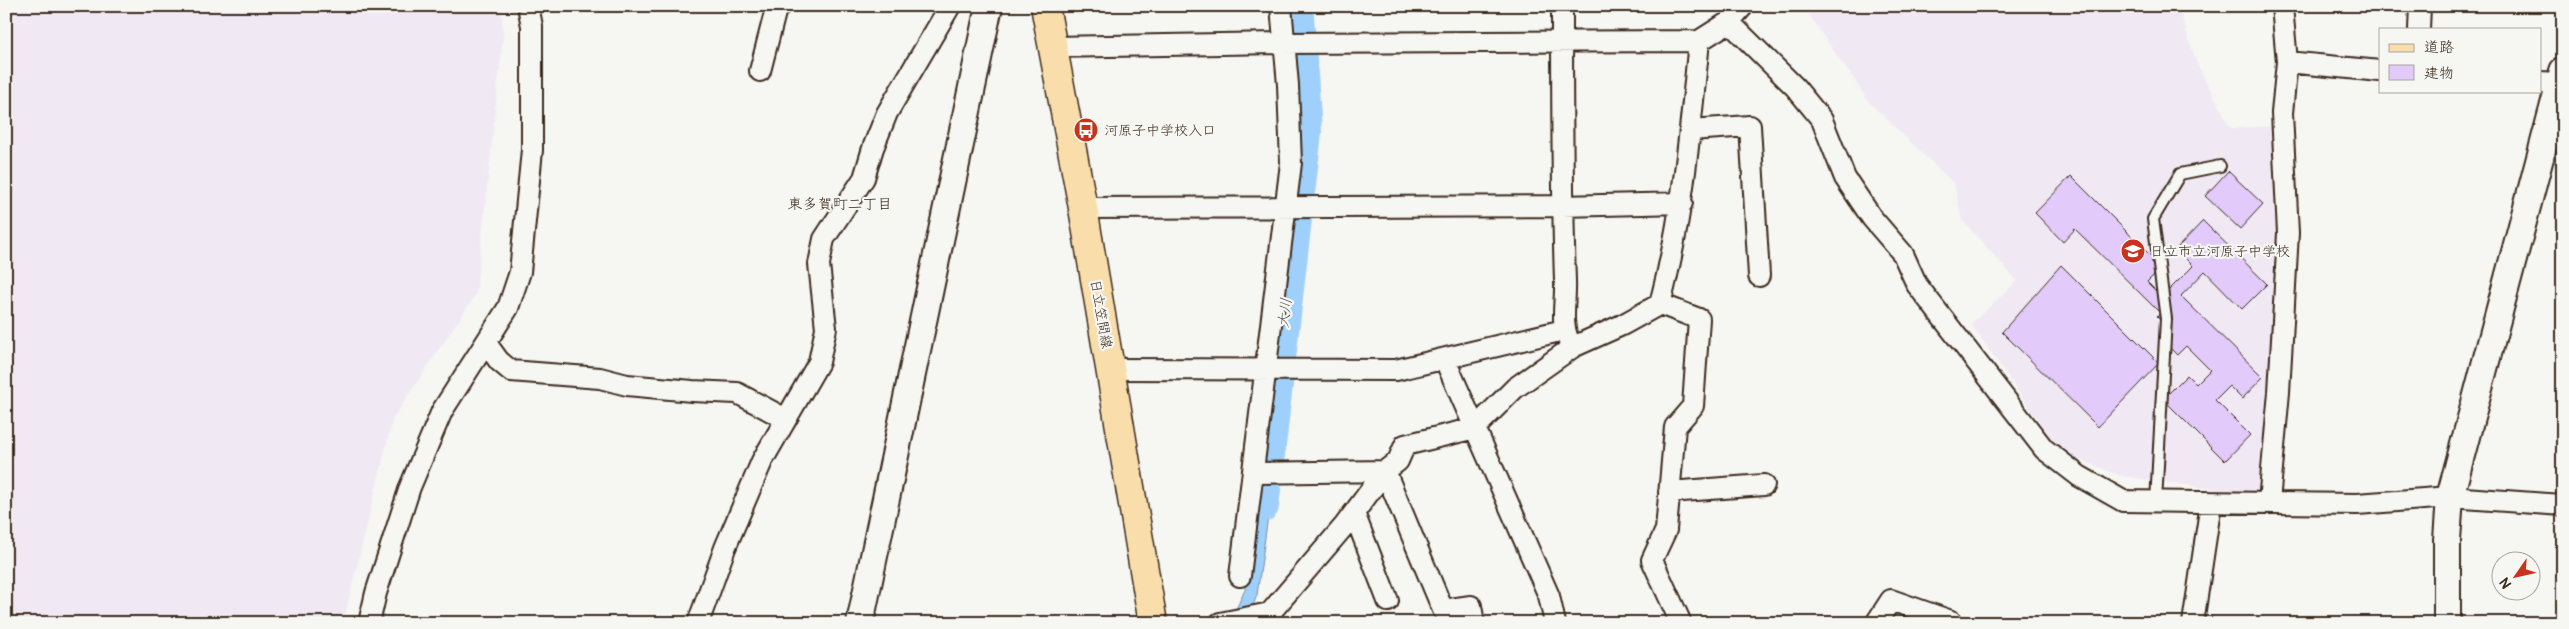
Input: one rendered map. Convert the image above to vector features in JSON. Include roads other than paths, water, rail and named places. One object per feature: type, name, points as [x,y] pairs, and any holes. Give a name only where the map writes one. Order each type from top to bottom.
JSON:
[{"type":"main road","name":"日立笠間線","points":[[1044,6],[1082,208],[1153,623]]},
{"type":"street","points":[[369,623],[376,593],[410,487],[442,411],[508,308],[520,272],[532,150],[532,26],[528,6]]},
{"type":"street","points":[[760,71],[776,9],[780,6]]},
{"type":"street","points":[[698,623],[725,548],[762,461],[819,362],[826,328],[820,264],[824,239],[864,178],[872,148],[887,113],[950,6]]},
{"type":"street","points":[[860,623],[989,6]]},
{"type":"street","points":[[1234,620],[1270,613],[1354,513],[1385,472],[1398,461],[1405,445],[1475,428],[1568,339],[1562,206],[1562,6]]},
{"type":"street","points":[[1052,47],[1294,43],[1699,42],[1729,22],[1743,6]]},
{"type":"street","points":[[2269,502],[2280,392],[2288,233],[2282,113],[2287,62],[2282,6]]},
{"type":"street","points":[[2419,28],[2420,6]]},
{"type":"street","points":[[1240,576],[1262,473],[1295,206],[1291,163],[1288,85],[1294,43],[1281,8]]},
{"type":"street","points":[[1729,22],[1795,87],[1822,120],[1845,178],[1872,218],[1903,254],[1916,285],[2044,449],[2079,476],[2123,501],[2357,504],[2450,496],[2563,505]]},
{"type":"street","points":[[1110,369],[1396,370],[1568,339],[1622,325],[1660,304],[1673,255],[1682,202],[1699,42]]},
{"type":"street","points":[[2287,62],[2379,71]]},
{"type":"street","points":[[2447,623],[2447,540],[2450,496],[2554,79]]},
{"type":"street","points":[[1690,130],[1750,126],[1759,276]]},
{"type":"street","points":[[1082,208],[1562,206],[1682,202]]},
{"type":"street","points":[[1660,304],[1699,319],[1693,406],[1675,427],[1666,530],[1652,560],[1681,623]]},
{"type":"street","points":[[486,343],[499,361],[511,371],[600,378],[627,385],[737,393],[786,418]]},
{"type":"street","points":[[1445,360],[1549,596],[1555,623]]},
{"type":"street","points":[[1262,473],[1385,472]]},
{"type":"street","points":[[1385,472],[1443,610],[1471,606],[1474,623]]},
{"type":"street","points":[[1669,492],[1764,485]]},
{"type":"street","points":[[2193,623],[2211,503]]},
{"type":"street","points":[[1354,513],[1388,601]]},
{"type":"street","points":[[1876,623],[1891,600],[1951,623]]},
{"type":"lane","points":[[2156,502],[2166,319],[2153,219],[2180,174],[2220,166]]},
{"type":"water","points":[[1261,480],[1273,480],[1257,595],[1252,608],[1236,609],[1245,590]]},
{"type":"waterway","name":"大川","points":[[1263,506],[1306,132],[1298,17],[1287,6]]},
{"type":"place","name":"河原子中学校入口","points":[[1086,130]]},
{"type":"place","name":"日立市立河原子中学校","points":[[2133,251]]},
{"type":"district","name":"東多賀町二丁目","points":[[840,204]]}]
